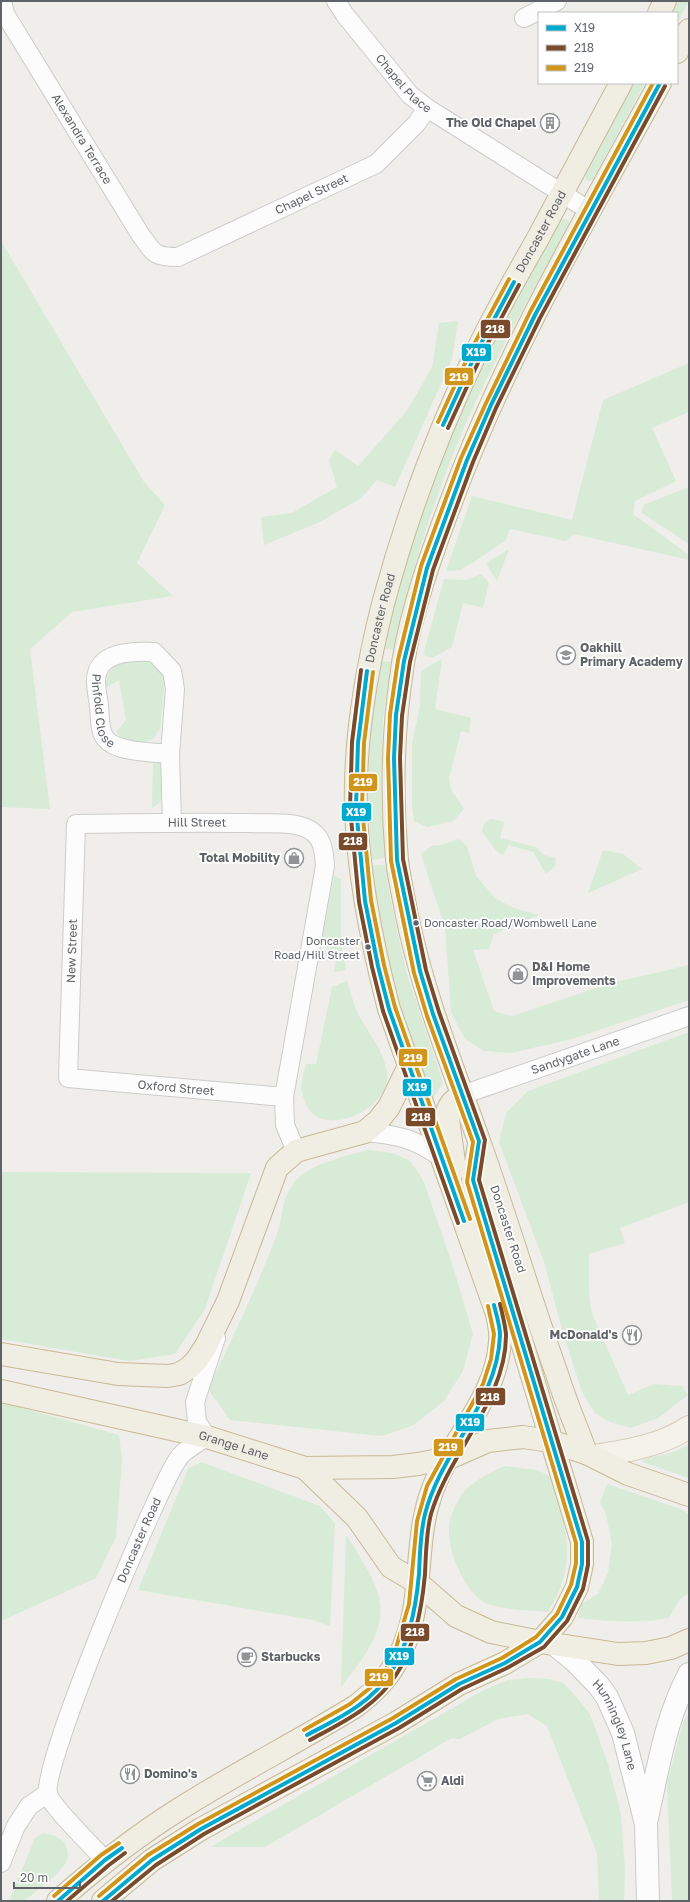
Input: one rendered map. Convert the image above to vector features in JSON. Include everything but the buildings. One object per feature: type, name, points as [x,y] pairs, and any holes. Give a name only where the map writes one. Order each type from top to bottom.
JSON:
[{"type":"highway","points":[[678,50],[689,30]]},
{"type":"highway","name":"Doncaster Road","points":[[418,1583],[425,1515],[430,1496],[448,1458],[472,1417],[491,1379],[497,1362],[500,1340],[497,1314],[410,1064],[389,1009],[378,966],[365,901],[359,852],[356,808],[358,743],[369,661],[402,537],[446,417],[477,351],[620,84]]},
{"type":"highway","name":"Doncaster Road","points":[[590,1454],[559,1381],[479,1141],[420,971],[397,860],[394,758],[396,715],[404,661],[427,568],[467,460],[491,405],[535,315],[659,84]]},
{"type":"highway","points":[[1,1354],[118,1374],[168,1376],[179,1374],[196,1362],[228,1301],[277,1168],[296,1151],[364,1132],[378,1121],[390,1107],[410,1064]]},
{"type":"highway","points":[[459,1206],[447,1112],[449,1105],[462,1095]]},
{"type":"highway","points":[[103,1901],[152,1860],[201,1829],[396,1723],[459,1684],[547,1643],[577,1587],[582,1564],[582,1542],[550,1441],[472,1180],[479,1141]]},
{"type":"highway","name":"Grange Lane","points":[[1,1391],[207,1437],[305,1468],[357,1518],[391,1567],[418,1583],[456,1616],[491,1632],[547,1643],[618,1654],[646,1653],[671,1648],[689,1640]]},
{"type":"highway","points":[[305,1468],[393,1467],[448,1458],[488,1441],[501,1438],[523,1437],[550,1441],[590,1454],[628,1474],[689,1495]]},
{"type":"highway","points":[[58,1901],[105,1860],[179,1809],[330,1722],[356,1706],[375,1691],[389,1674],[404,1646],[411,1625],[418,1583]]},
{"type":"main road","points":[[590,1454],[624,1452],[659,1442],[689,1427]]},
{"type":"main road","name":"Hunningley Lane","points":[[547,1643],[575,1661],[599,1686],[607,1698],[623,1733],[646,1824],[648,1901]]},
{"type":"main road","name":"Hunningley Lane","points":[[646,1824],[664,1737],[680,1691],[689,1674]]},
{"type":"street","name":"Alexandra Terrace","points":[[2,1],[5,14],[140,234],[151,249],[161,257],[178,257]]},
{"type":"street","name":"Chapel Place","points":[[336,1],[345,15],[410,95],[427,108],[590,211]]},
{"type":"street","points":[[524,18],[557,1]]},
{"type":"street","name":"Chapel Street","points":[[178,257],[376,164],[417,124],[427,108]]},
{"type":"street","name":"Pinfold Close","points":[[170,754],[131,750],[118,746],[105,738],[101,724],[96,680],[99,667],[109,658],[133,651],[154,652],[172,671],[175,689],[170,754],[172,823]]},
{"type":"street","name":"Hill Street","points":[[76,824],[291,824],[307,828],[316,835],[324,847],[325,866],[284,1098]]},
{"type":"street","name":"New Street","points":[[68,1078],[76,824]]},
{"type":"street","name":"Sandygate Lane","points":[[462,1095],[689,1016]]},
{"type":"street","name":"Oxford Street","points":[[68,1078],[284,1098]]},
{"type":"street","points":[[284,1098],[286,1125],[296,1151]]},
{"type":"street","points":[[364,1132],[389,1134],[406,1138],[424,1145],[442,1158]]},
{"type":"street","points":[[207,1437],[197,1422],[195,1402],[228,1301]]},
{"type":"street","name":"Doncaster Road","points":[[48,1793],[47,1784],[53,1761],[83,1678],[145,1526],[168,1477],[179,1458],[207,1437]]},
{"type":"street","points":[[1,1863],[16,1826],[29,1806],[48,1793],[57,1808],[105,1860]]},
{"type":"green space","points":[[679,1],[689,1],[678,21],[678,12],[673,12]]},
{"type":"green space","points":[[633,84],[644,84],[593,180],[587,181],[584,175]]},
{"type":"green space","points":[[560,219],[567,219],[570,225],[502,348],[466,423],[454,451],[424,535],[393,650],[382,648],[420,511],[458,418],[498,335]]},
{"type":"green space","points":[[1,241],[144,482],[165,505],[137,563],[173,596],[72,612],[30,649],[50,809],[1,807]]},
{"type":"green space","points":[[458,321],[452,359],[395,487],[377,480],[361,498],[320,522],[264,545],[261,517],[292,513],[337,487],[329,460],[335,450],[358,466],[406,412],[432,368],[439,323]]},
{"type":"green space","points":[[689,363],[689,412],[652,428],[676,481],[635,501],[633,514],[689,555],[689,560],[574,534],[566,541],[510,529],[506,540],[477,560],[460,570],[446,571],[472,496],[572,520],[603,400]]},
{"type":"green space","points":[[689,487],[689,544],[642,513],[643,505]]},
{"type":"green space","points":[[509,549],[497,581],[486,563]]},
{"type":"green space","points":[[481,574],[489,583],[483,608],[463,603],[452,647],[432,658],[423,655],[444,579],[466,580]]},
{"type":"green space","points":[[442,659],[435,709],[471,718],[469,733],[461,731],[449,778],[451,790],[464,809],[453,821],[427,827],[414,821],[412,806],[412,743],[420,706],[421,671]]},
{"type":"green space","points":[[127,660],[143,660],[154,663],[162,671],[165,679],[160,729],[153,739],[144,742],[124,740],[116,732],[126,720],[119,680],[105,688],[107,678],[111,671]]},
{"type":"green space","points":[[380,661],[391,662],[383,719],[381,787],[385,858],[371,860],[368,798],[370,724]]},
{"type":"green space","points":[[153,760],[161,764],[165,777],[166,789],[162,799],[152,808]]},
{"type":"green space","points":[[491,819],[504,822],[500,838],[535,847],[544,855],[556,858],[555,866],[546,874],[533,852],[509,845],[503,855],[497,852],[482,832],[484,823]]},
{"type":"green space","points":[[459,839],[467,846],[476,876],[495,898],[514,908],[539,915],[494,934],[489,949],[473,950],[494,1011],[512,1016],[608,984],[689,965],[689,1000],[572,1039],[511,1053],[484,1051],[465,1039],[451,1012],[445,928],[421,854],[431,846],[441,845]]},
{"type":"green space","points":[[603,850],[623,854],[642,869],[588,893]]},
{"type":"green space","points":[[371,865],[385,865],[392,907],[406,971],[443,1083],[432,1100],[397,998],[382,936]]},
{"type":"green space","points":[[334,876],[341,879],[341,944],[346,970],[334,972],[338,950],[326,947],[322,939]]},
{"type":"green space","points":[[347,981],[359,1016],[383,1057],[387,1073],[385,1087],[377,1099],[366,1110],[352,1117],[337,1120],[323,1119],[311,1112],[302,1094],[302,1082],[306,1064],[316,1064],[332,987]]},
{"type":"green space","points":[[689,1032],[689,1202],[620,1228],[625,1243],[589,1254],[589,1292],[592,1314],[628,1395],[654,1384],[682,1386],[688,1395],[658,1418],[631,1428],[612,1423],[595,1413],[582,1392],[563,1333],[544,1262],[499,1142],[506,1113],[528,1091]]},
{"type":"green space","points":[[368,1150],[393,1153],[410,1161],[423,1180],[452,1263],[473,1334],[463,1371],[444,1401],[414,1425],[382,1436],[230,1420],[208,1389],[244,1314],[276,1237],[288,1193],[298,1178],[312,1168]]},
{"type":"green space","points":[[1,1172],[251,1173],[205,1309],[175,1354],[129,1361],[1,1339]]},
{"type":"green space","points":[[1,1402],[119,1435],[122,1460],[116,1537],[96,1578],[1,1621]]},
{"type":"green space","points":[[689,1445],[689,1478],[642,1462],[644,1459],[671,1453]]},
{"type":"green space","points":[[201,1462],[320,1506],[335,1523],[330,1626],[313,1620],[138,1590],[188,1469]]},
{"type":"green space","points":[[505,1466],[537,1470],[552,1477],[562,1513],[567,1545],[567,1561],[564,1577],[558,1594],[548,1612],[504,1608],[482,1601],[475,1595],[463,1578],[451,1548],[449,1524],[458,1500],[474,1482]]},
{"type":"green space","points":[[607,1484],[683,1510],[689,1515],[689,1593],[680,1599],[669,1618],[646,1621],[612,1621],[578,1618],[580,1605],[598,1594],[608,1573],[612,1544],[606,1514],[600,1502]]},
{"type":"green space","points":[[346,1535],[372,1578],[378,1594],[380,1620],[371,1644],[341,1687]]},
{"type":"green space","points":[[530,1678],[549,1679],[563,1683],[590,1714],[608,1764],[621,1814],[625,1869],[624,1901],[599,1901],[597,1853],[547,1726],[528,1714],[498,1719],[460,1739],[452,1738],[265,1847],[211,1847],[484,1690],[508,1680]]},
{"type":"green space","points":[[689,1713],[689,1901],[672,1901],[667,1783],[683,1722]]},
{"type":"green space","points":[[43,1833],[61,1839],[67,1850],[67,1860],[55,1876],[24,1901],[9,1901],[35,1838]]},
{"type":"transit line","name":"219","points":[[99,1896],[148,1855],[198,1824],[393,1718],[456,1679],[502,1658],[536,1637],[557,1614],[571,1585],[576,1563],[576,1543],[467,1182],[473,1142],[427,1016],[414,973],[391,861],[388,758],[390,714],[398,660],[421,566],[461,458],[530,312],[652,84]]},
{"type":"transit line","name":"X19","points":[[103,1901],[152,1860],[201,1829],[396,1723],[459,1684],[505,1663],[540,1642],[562,1617],[577,1587],[582,1564],[582,1542],[473,1180],[479,1141],[433,1014],[420,971],[397,860],[394,758],[396,715],[404,661],[427,568],[467,460],[491,405],[535,315],[659,84]]},
{"type":"transit line","name":"218","points":[[112,1901],[156,1865],[204,1834],[399,1728],[462,1689],[507,1668],[544,1647],[567,1621],[583,1589],[588,1565],[588,1541],[479,1180],[485,1140],[439,1012],[426,970],[403,859],[400,758],[402,716],[410,662],[433,570],[473,462],[496,408],[540,318],[665,86]]},
{"type":"transit line","name":"219","points":[[438,422],[472,348],[509,279]]},
{"type":"transit line","name":"X19","points":[[443,425],[477,351],[514,282]]},
{"type":"transit line","name":"218","points":[[448,428],[482,354],[519,285]]},
{"type":"transit line","name":"218","points":[[361,670],[352,742],[350,808],[359,902],[372,967],[383,1011],[458,1223]]},
{"type":"transit line","name":"X19","points":[[367,671],[358,743],[356,808],[365,901],[378,966],[389,1009],[464,1221]]},
{"type":"transit line","name":"219","points":[[373,672],[364,743],[362,808],[371,900],[384,965],[395,1007],[470,1219]]},
{"type":"transit line","name":"218","points":[[310,1740],[334,1727],[368,1705],[388,1686],[403,1664],[413,1640],[420,1614],[425,1574],[427,1536],[431,1514],[439,1491],[450,1469],[476,1426],[487,1403],[497,1381],[504,1358],[506,1334],[500,1304]]},
{"type":"transit line","name":"X19","points":[[307,1735],[353,1709],[374,1693],[391,1672],[403,1650],[414,1613],[419,1574],[421,1536],[425,1514],[443,1469],[480,1404],[490,1382],[497,1359],[500,1331],[494,1305]]},
{"type":"transit line","name":"219","points":[[304,1730],[350,1704],[370,1688],[386,1669],[396,1648],[409,1604],[417,1521],[427,1486],[483,1384],[491,1359],[494,1334],[488,1306]]},
{"type":"transit line","name":"219","points":[[54,1896],[101,1855],[119,1843]]},
{"type":"transit line","name":"X19","points":[[58,1901],[105,1860],[122,1848]]},
{"type":"transit line","name":"218","points":[[67,1901],[125,1853]]},
{"type":"place","name":"The Old Chapel","points":[[550,123]]},
{"type":"place","name":"Oakhill Primary Academy","points":[[566,655]]},
{"type":"place","name":"Total Mobility","points":[[294,858]]},
{"type":"place","name":"Doncaster Road/Wombwell Lane","points":[[416,923]]},
{"type":"place","name":"Doncaster Road/Hill Street","points":[[368,947]]},
{"type":"place","name":"D&I Home Improvements","points":[[518,974]]},
{"type":"place","name":"McDonald's","points":[[632,1335]]},
{"type":"place","name":"Starbucks","points":[[247,1657]]},
{"type":"place","name":"Domino's","points":[[130,1774]]},
{"type":"place","name":"Aldi","points":[[427,1781]]}]
